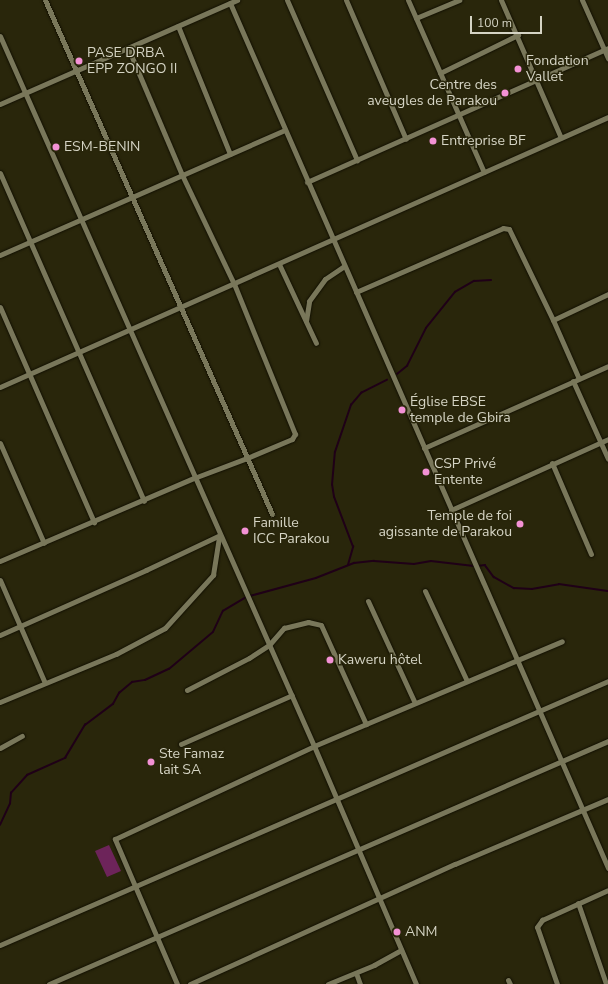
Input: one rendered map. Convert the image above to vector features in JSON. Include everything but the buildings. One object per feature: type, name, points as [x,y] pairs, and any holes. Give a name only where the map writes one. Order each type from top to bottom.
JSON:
[{"type":"street","points":[[46,0],[272,514]]},
{"type":"street","points":[[0,104],[238,0]]},
{"type":"street","points":[[286,0],[357,160]]},
{"type":"street","points":[[346,0],[406,139]]},
{"type":"street","points":[[408,0],[484,172]]},
{"type":"street","points":[[416,18],[459,0]]},
{"type":"street","points":[[501,0],[518,36],[560,138]]},
{"type":"street","points":[[582,0],[606,49],[608,58]]},
{"type":"street","points":[[230,4],[608,868]]},
{"type":"street","points":[[178,26],[230,154]]},
{"type":"street","points":[[0,36],[194,478],[314,746],[416,984]]},
{"type":"street","points":[[440,72],[518,36]]},
{"type":"street","points":[[0,561],[144,501],[194,478],[292,439],[295,434],[234,284],[182,175],[128,48]]},
{"type":"street","points":[[308,182],[459,116],[606,49]]},
{"type":"street","points":[[0,387],[80,353],[129,329],[181,308],[608,117]]},
{"type":"street","points":[[0,255],[285,130]]},
{"type":"street","points":[[0,173],[144,501]]},
{"type":"street","points":[[356,292],[503,228],[513,234],[554,320],[579,379]]},
{"type":"street","points":[[279,264],[316,342]]},
{"type":"street","points":[[306,322],[308,301],[325,279],[344,266]]},
{"type":"street","points":[[554,320],[608,294]]},
{"type":"street","points":[[0,307],[94,522]]},
{"type":"street","points":[[424,448],[608,366]]},
{"type":"street","points":[[573,381],[608,459]]},
{"type":"street","points":[[451,510],[552,463],[608,439]]},
{"type":"street","points":[[0,444],[44,543]]},
{"type":"street","points":[[552,463],[591,554]]},
{"type":"street","points":[[0,635],[220,535]]},
{"type":"street","points":[[0,702],[116,654],[165,628],[214,575],[220,535]]},
{"type":"street","points":[[0,580],[45,683]]},
{"type":"street","points":[[425,591],[467,681]]},
{"type":"street","points":[[368,601],[415,703]]},
{"type":"street","points":[[187,690],[249,658],[269,645],[284,628],[308,622],[321,625],[366,724]]},
{"type":"street","points":[[178,984],[159,936],[115,839],[314,746],[562,641]]},
{"type":"street","points":[[0,945],[608,681]]},
{"type":"street","points":[[181,744],[292,696]]},
{"type":"street","points":[[0,748],[22,736]]},
{"type":"street","points":[[49,984],[608,741]]},
{"type":"street","points":[[190,984],[379,899],[608,799]]},
{"type":"street","points":[[558,984],[537,927],[542,920],[608,890]]},
{"type":"street","points":[[578,903],[606,984]]},
{"type":"street","points":[[328,984],[356,973],[401,950]]},
{"type":"street","points":[[356,973],[360,984]]},
{"type":"shaded area","points":[[109,845],[121,871],[107,877],[95,851]]},
{"type":"waterway","points":[[397,374],[407,366],[426,328],[455,292],[474,281],[491,280]]},
{"type":"waterway","points":[[348,565],[353,547],[334,497],[332,485],[335,452],[351,405],[361,393],[387,380]]},
{"type":"waterway","points":[[250,596],[316,578],[354,563],[374,561],[414,564],[431,561],[474,566]]},
{"type":"waterway","points":[[477,566],[485,565],[494,577],[514,588],[532,589],[559,584],[608,591]]},
{"type":"waterway","points":[[0,825],[10,804],[11,793],[27,775],[65,758],[85,725],[113,704],[119,693],[132,682],[145,680],[169,669],[213,632],[223,611],[246,597]]},
{"type":"place","name":"PASE DRBA EPP ZONGO II","points":[[79,61]]},
{"type":"place","name":"Fondation Vallet","points":[[518,69]]},
{"type":"place","name":"Centre des aveugles de Parakou","points":[[505,93]]},
{"type":"place","name":"Entreprise BF","points":[[433,141]]},
{"type":"place","name":"ESM-BENIN","points":[[56,147]]},
{"type":"place","name":"Église EBSE temple de Gbira","points":[[402,410]]},
{"type":"place","name":"CSP Privé Entente","points":[[426,472]]},
{"type":"place","name":"Temple de foi agissante de Parakou","points":[[520,524]]},
{"type":"place","name":"Famille ICC Parakou","points":[[245,531]]},
{"type":"place","name":"Kaweru hôtel","points":[[330,660]]},
{"type":"place","name":"Ste Famaz lait SA","points":[[151,762]]},
{"type":"place","name":"ANM","points":[[397,932]]}]
